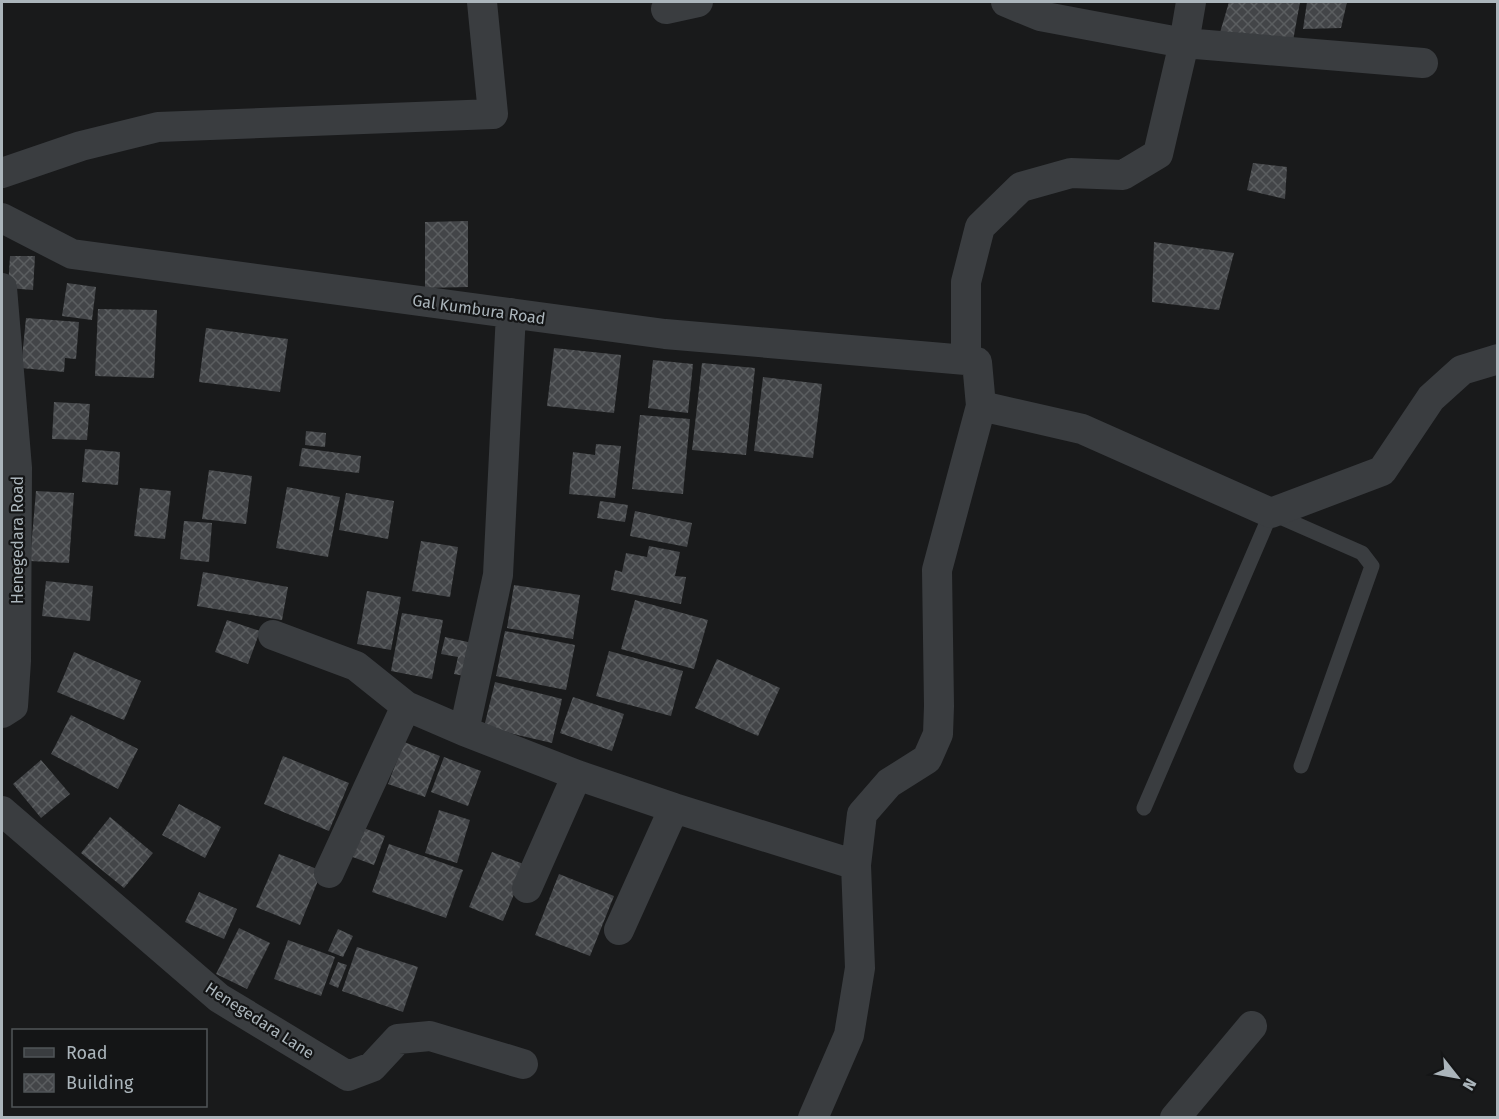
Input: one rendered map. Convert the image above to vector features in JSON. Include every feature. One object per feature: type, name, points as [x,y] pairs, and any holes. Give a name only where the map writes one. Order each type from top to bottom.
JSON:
[{"type":"street","points":[[2,173],[81,146],[158,127],[493,114],[482,2]]},
{"type":"street","points":[[666,9],[698,2]]},
{"type":"street","points":[[1006,2],[1040,16],[1184,43],[1423,63]]},
{"type":"street","points":[[813,1118],[849,1035],[860,968],[856,866],[862,814],[889,783],[927,759],[938,734],[937,570],[981,406],[977,362],[966,360],[966,282],[980,226],[1021,187],[1071,173],[1123,175],[1158,154],[1184,43],[1191,2]]},
{"type":"street","name":"Gal Kumbura Road","points":[[2,218],[72,254],[664,334],[966,360]]},
{"type":"street","name":"Henegedara Road","points":[[2,288],[17,479],[14,695],[13,706],[2,713]]},
{"type":"street","points":[[464,731],[498,575],[511,313]]},
{"type":"street","points":[[981,406],[1082,429],[1271,513],[1382,471],[1431,398],[1462,370],[1497,359]]},
{"type":"street","points":[[273,635],[356,666],[406,706],[464,731],[577,775],[856,866]]},
{"type":"street","points":[[329,873],[406,706]]},
{"type":"street","points":[[526,888],[577,775]]},
{"type":"street","points":[[619,930],[674,808]]},
{"type":"street","name":"Henegedara Lane","points":[[2,811],[219,998],[348,1076],[372,1068],[398,1039],[430,1036],[523,1064]]},
{"type":"street","points":[[1176,1118],[1252,1026]]},
{"type":"lane","points":[[1144,808],[1271,513],[1362,553],[1372,566],[1301,766]]},
{"type":"building","points":[[1229,2],[1300,2],[1293,41],[1219,36]]},
{"type":"building","points":[[1307,2],[1347,2],[1341,28],[1303,29]]},
{"type":"building","points":[[1253,163],[1287,167],[1285,199],[1247,190]]},
{"type":"building","points":[[468,221],[468,287],[425,288],[425,222]]},
{"type":"building","points":[[1154,242],[1234,253],[1219,310],[1152,302]]},
{"type":"building","points":[[10,256],[35,256],[33,290],[8,288]]},
{"type":"building","points":[[67,283],[96,287],[92,320],[62,316]]},
{"type":"building","points":[[98,309],[157,310],[154,378],[95,376]]},
{"type":"building","points":[[26,318],[79,322],[76,359],[65,358],[64,372],[21,368]]},
{"type":"building","points":[[206,328],[288,339],[280,392],[199,382]]},
{"type":"building","points":[[554,348],[621,355],[614,413],[547,406]]},
{"type":"building","points":[[653,360],[693,364],[688,413],[648,408]]},
{"type":"building","points":[[702,363],[755,368],[746,455],[692,450]]},
{"type":"building","points":[[763,377],[822,384],[813,458],[754,451]]},
{"type":"building","points":[[54,402],[90,404],[87,440],[52,439]]},
{"type":"building","points":[[640,415],[690,419],[683,494],[632,489]]},
{"type":"building","points":[[306,431],[326,433],[325,447],[305,445]]},
{"type":"building","points":[[596,444],[621,446],[615,498],[569,494],[573,452],[595,455]]},
{"type":"building","points":[[302,448],[361,456],[359,473],[299,466]]},
{"type":"building","points":[[85,449],[120,452],[118,485],[82,482]]},
{"type":"building","points":[[209,470],[252,476],[246,524],[202,519]]},
{"type":"building","points":[[287,487],[340,497],[328,557],[276,548]]},
{"type":"building","points":[[140,488],[171,491],[165,539],[134,536]]},
{"type":"building","points":[[36,491],[74,493],[69,563],[30,561]]},
{"type":"building","points":[[346,493],[394,501],[388,539],[339,530]]},
{"type":"building","points":[[600,501],[628,505],[625,522],[597,518]]},
{"type":"building","points":[[635,511],[692,523],[687,547],[630,536]]},
{"type":"building","points":[[184,521],[212,523],[209,562],[180,559]]},
{"type":"building","points":[[421,541],[458,547],[450,597],[412,591]]},
{"type":"building","points":[[649,546],[680,552],[675,576],[686,577],[681,604],[611,590],[615,570],[622,572],[626,553],[647,557]]},
{"type":"building","points":[[203,572],[288,587],[282,620],[197,606]]},
{"type":"building","points":[[46,581],[93,586],[90,621],[42,616]]},
{"type":"building","points":[[514,585],[580,595],[573,639],[507,628]]},
{"type":"building","points":[[367,591],[401,597],[391,650],[357,644]]},
{"type":"building","points":[[635,600],[708,620],[694,669],[621,649]]},
{"type":"building","points":[[402,613],[443,620],[432,679],[391,671]]},
{"type":"building","points":[[227,620],[260,631],[248,664],[215,652]]},
{"type":"building","points":[[505,631],[575,645],[566,690],[496,676]]},
{"type":"building","points":[[445,637],[477,644],[470,677],[454,674],[458,657],[441,654]]},
{"type":"building","points":[[609,651],[683,671],[671,716],[596,696]]},
{"type":"building","points":[[74,652],[141,681],[124,720],[57,692]]},
{"type":"building","points":[[717,659],[780,688],[758,736],[695,708]]},
{"type":"building","points":[[495,682],[562,699],[552,743],[484,727]]},
{"type":"building","points":[[573,697],[624,714],[612,751],[560,733]]},
{"type":"building","points":[[71,715],[138,749],[118,789],[51,754]]},
{"type":"building","points":[[404,742],[440,756],[425,797],[388,784]]},
{"type":"building","points":[[283,756],[349,783],[329,831],[264,804]]},
{"type":"building","points":[[444,757],[481,771],[468,806],[431,792]]},
{"type":"building","points":[[41,760],[70,794],[41,818],[13,784]]},
{"type":"building","points":[[179,804],[221,827],[205,858],[162,835]]},
{"type":"building","points":[[439,810],[470,820],[457,863],[425,853]]},
{"type":"building","points":[[110,817],[153,853],[124,888],[81,853]]},
{"type":"building","points":[[361,827],[385,836],[374,865],[350,856]]},
{"type":"building","points":[[389,844],[463,870],[446,918],[372,892]]},
{"type":"building","points":[[492,852],[526,865],[503,921],[469,907]]},
{"type":"building","points":[[279,854],[322,871],[300,925],[256,907]]},
{"type":"building","points":[[559,874],[614,896],[590,956],[535,935]]},
{"type":"building","points":[[199,892],[237,909],[224,939],[185,922]]},
{"type":"building","points":[[239,928],[270,943],[247,989],[216,974]]},
{"type":"building","points":[[338,929],[353,936],[343,957],[328,951]]},
{"type":"building","points":[[288,940],[335,957],[321,996],[274,979]]},
{"type":"building","points":[[357,947],[418,967],[403,1012],[342,991]]},
{"type":"building","points":[[338,962],[347,965],[338,988],[329,984]]}]
